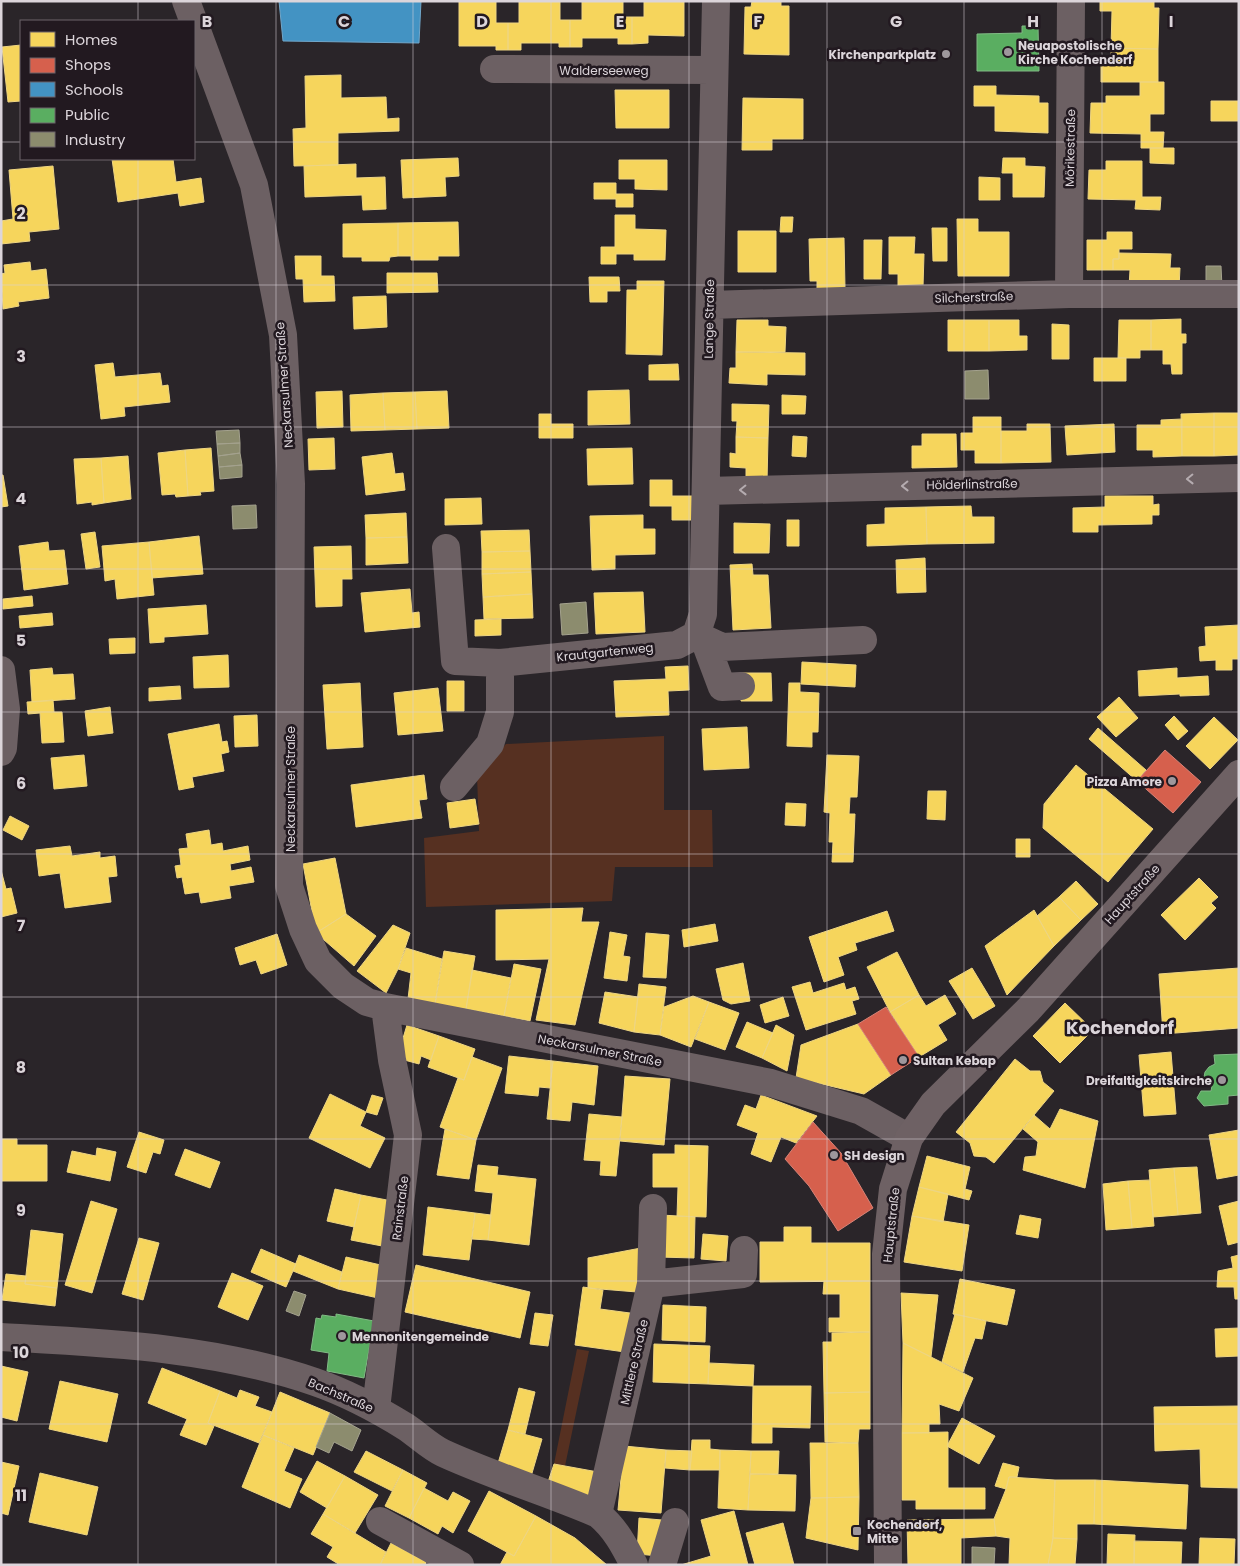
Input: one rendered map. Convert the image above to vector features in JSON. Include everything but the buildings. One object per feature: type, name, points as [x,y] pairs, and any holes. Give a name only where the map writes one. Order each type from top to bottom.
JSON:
[{"type":"main road","name":"Hauptstraße","points":[[888,1565],[886,1254],[893,1189],[909,1138],[933,1104],[1028,1010],[1239,774]]},
{"type":"street","name":"Neckarsulmer Straße","points":[[186,1],[193,20]]},
{"type":"street","name":"Lange Straße","points":[[700,637],[706,491],[713,70],[716,1]]},
{"type":"street","name":"Mörikestraße","points":[[1069,294],[1071,1]]},
{"type":"street","name":"Neckarsulmer Straße","points":[[195,25],[254,184],[283,335],[291,501],[289,886],[303,929],[318,962],[343,986],[367,1002],[385,1008],[771,1083],[861,1111],[909,1138]]},
{"type":"street","name":"Walderseeweg","points":[[494,69],[713,70]]},
{"type":"street","name":"Silcherstraße","points":[[710,305],[1069,294],[1239,294]]},
{"type":"street","name":"Hölderlinstraße","points":[[706,491],[1239,478]]},
{"type":"street","name":"Krautgartenweg","points":[[446,548],[455,661],[500,663],[677,645],[700,637]]},
{"type":"street","points":[[700,637],[722,647],[863,640]]},
{"type":"street","points":[[700,637],[722,688],[741,686]]},
{"type":"street","points":[[454,787],[490,744],[500,712],[500,663]]},
{"type":"street","points":[[1,670],[6,709],[3,748],[1,752]]},
{"type":"street","name":"Rainstraße","points":[[376,1409],[408,1134],[392,1060],[385,1008]]},
{"type":"street","name":"Mittlere Straße","points":[[598,1514],[651,1284],[653,1208]]},
{"type":"street","points":[[651,1284],[743,1274],[744,1250]]},
{"type":"street","name":"Bachstraße","points":[[1,1337],[139,1345],[199,1353],[241,1361],[315,1382],[376,1409],[441,1452],[598,1514],[621,1539],[634,1565]]},
{"type":"street","points":[[380,1521],[460,1565]]},
{"type":"street","points":[[662,1565],[675,1522]]},
{"type":"shaded area","points":[[664,736],[664,810],[712,810],[713,867],[615,867],[612,901],[426,907],[424,838],[479,831],[477,775],[506,744]]},
{"type":"shaded area","points":[[577,1349],[589,1351],[565,1466],[554,1464]]},
{"type":"place","name":"Neuapostolische Kirche Kochendorf","points":[[1008,52]]},
{"type":"place","name":"Kirchenparkplatz","points":[[946,54]]},
{"type":"place","name":"Pizza Amore","points":[[1172,781]]},
{"type":"place","name":"Sultan Kebap","points":[[903,1060]]},
{"type":"place","name":"Dreifaltigkeitskirche","points":[[1222,1080]]},
{"type":"place","name":"SH design","points":[[834,1155]]},
{"type":"place","name":"Mennonitengemeinde","points":[[342,1336]]},
{"type":"place","name":"Kochendorf, Mitte","points":[[857,1531]]},
{"type":"district","name":"Kochendorf","points":[[1120,1027]]}]
